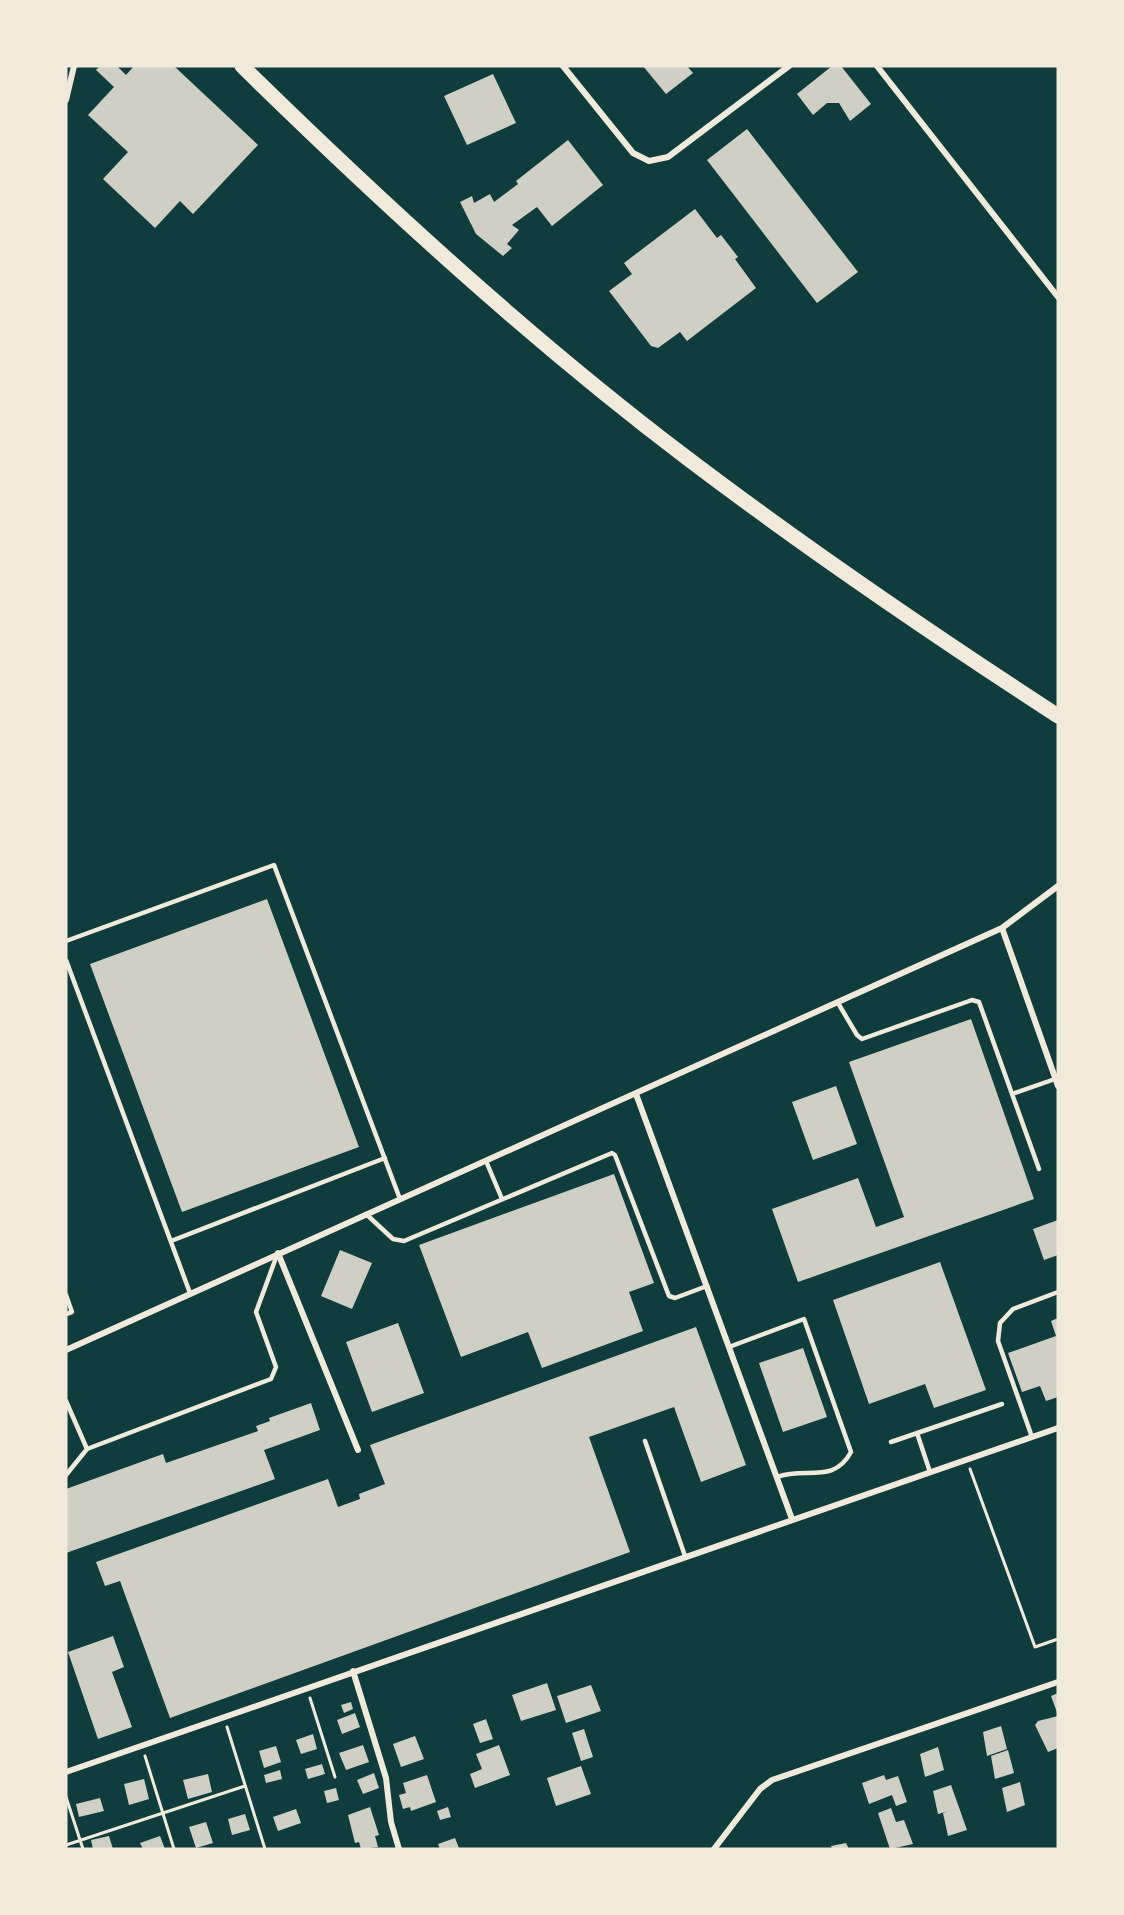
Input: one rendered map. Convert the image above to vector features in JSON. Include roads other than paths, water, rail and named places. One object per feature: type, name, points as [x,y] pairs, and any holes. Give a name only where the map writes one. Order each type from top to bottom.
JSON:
[{"type":"main road","points":[[242,66],[400,217],[511,314],[686,457],[916,624],[1058,716]]},
{"type":"street","points":[[66,100],[74,66]]},
{"type":"street","points":[[563,66],[633,153],[649,161],[668,157],[789,66]]},
{"type":"street","points":[[877,66],[1058,297]]},
{"type":"street","points":[[66,1350],[1002,928],[1058,886]]},
{"type":"street","points":[[1002,928],[1058,1086]]},
{"type":"street","points":[[636,1094],[792,1519]]},
{"type":"street","points":[[278,1253],[358,1450]]},
{"type":"street","points":[[66,1772],[1058,1428]]},
{"type":"street","points":[[353,1671],[386,1778],[391,1822],[399,1849]]},
{"type":"street","points":[[714,1849],[760,1789],[772,1780],[1058,1682]]},
{"type":"lane","points":[[66,941],[274,865],[400,1199]]},
{"type":"lane","points":[[66,960],[190,1293]]},
{"type":"lane","points":[[837,1003],[857,1035],[862,1039],[976,1000],[1039,1169]]},
{"type":"lane","points":[[1012,1094],[1055,1078]]},
{"type":"lane","points":[[366,1214],[399,1241],[612,1153],[615,1155],[669,1296],[675,1298],[707,1286]]},
{"type":"lane","points":[[171,1241],[385,1158]]},
{"type":"lane","points":[[486,1161],[502,1199]]},
{"type":"lane","points":[[66,1475],[87,1449],[271,1379],[276,1367],[256,1312],[278,1253]]},
{"type":"lane","points":[[1032,1437],[998,1341],[1000,1323],[1013,1309],[1058,1292]]},
{"type":"lane","points":[[66,1295],[72,1312],[66,1314]]},
{"type":"lane","points":[[729,1347],[804,1319],[851,1452],[845,1464],[828,1473],[788,1473],[777,1477]]},
{"type":"lane","points":[[66,1401],[87,1449]]},
{"type":"lane","points":[[891,1442],[1002,1404]]},
{"type":"lane","points":[[917,1433],[930,1472]]},
{"type":"lane","points":[[645,1441],[685,1556]]}]
